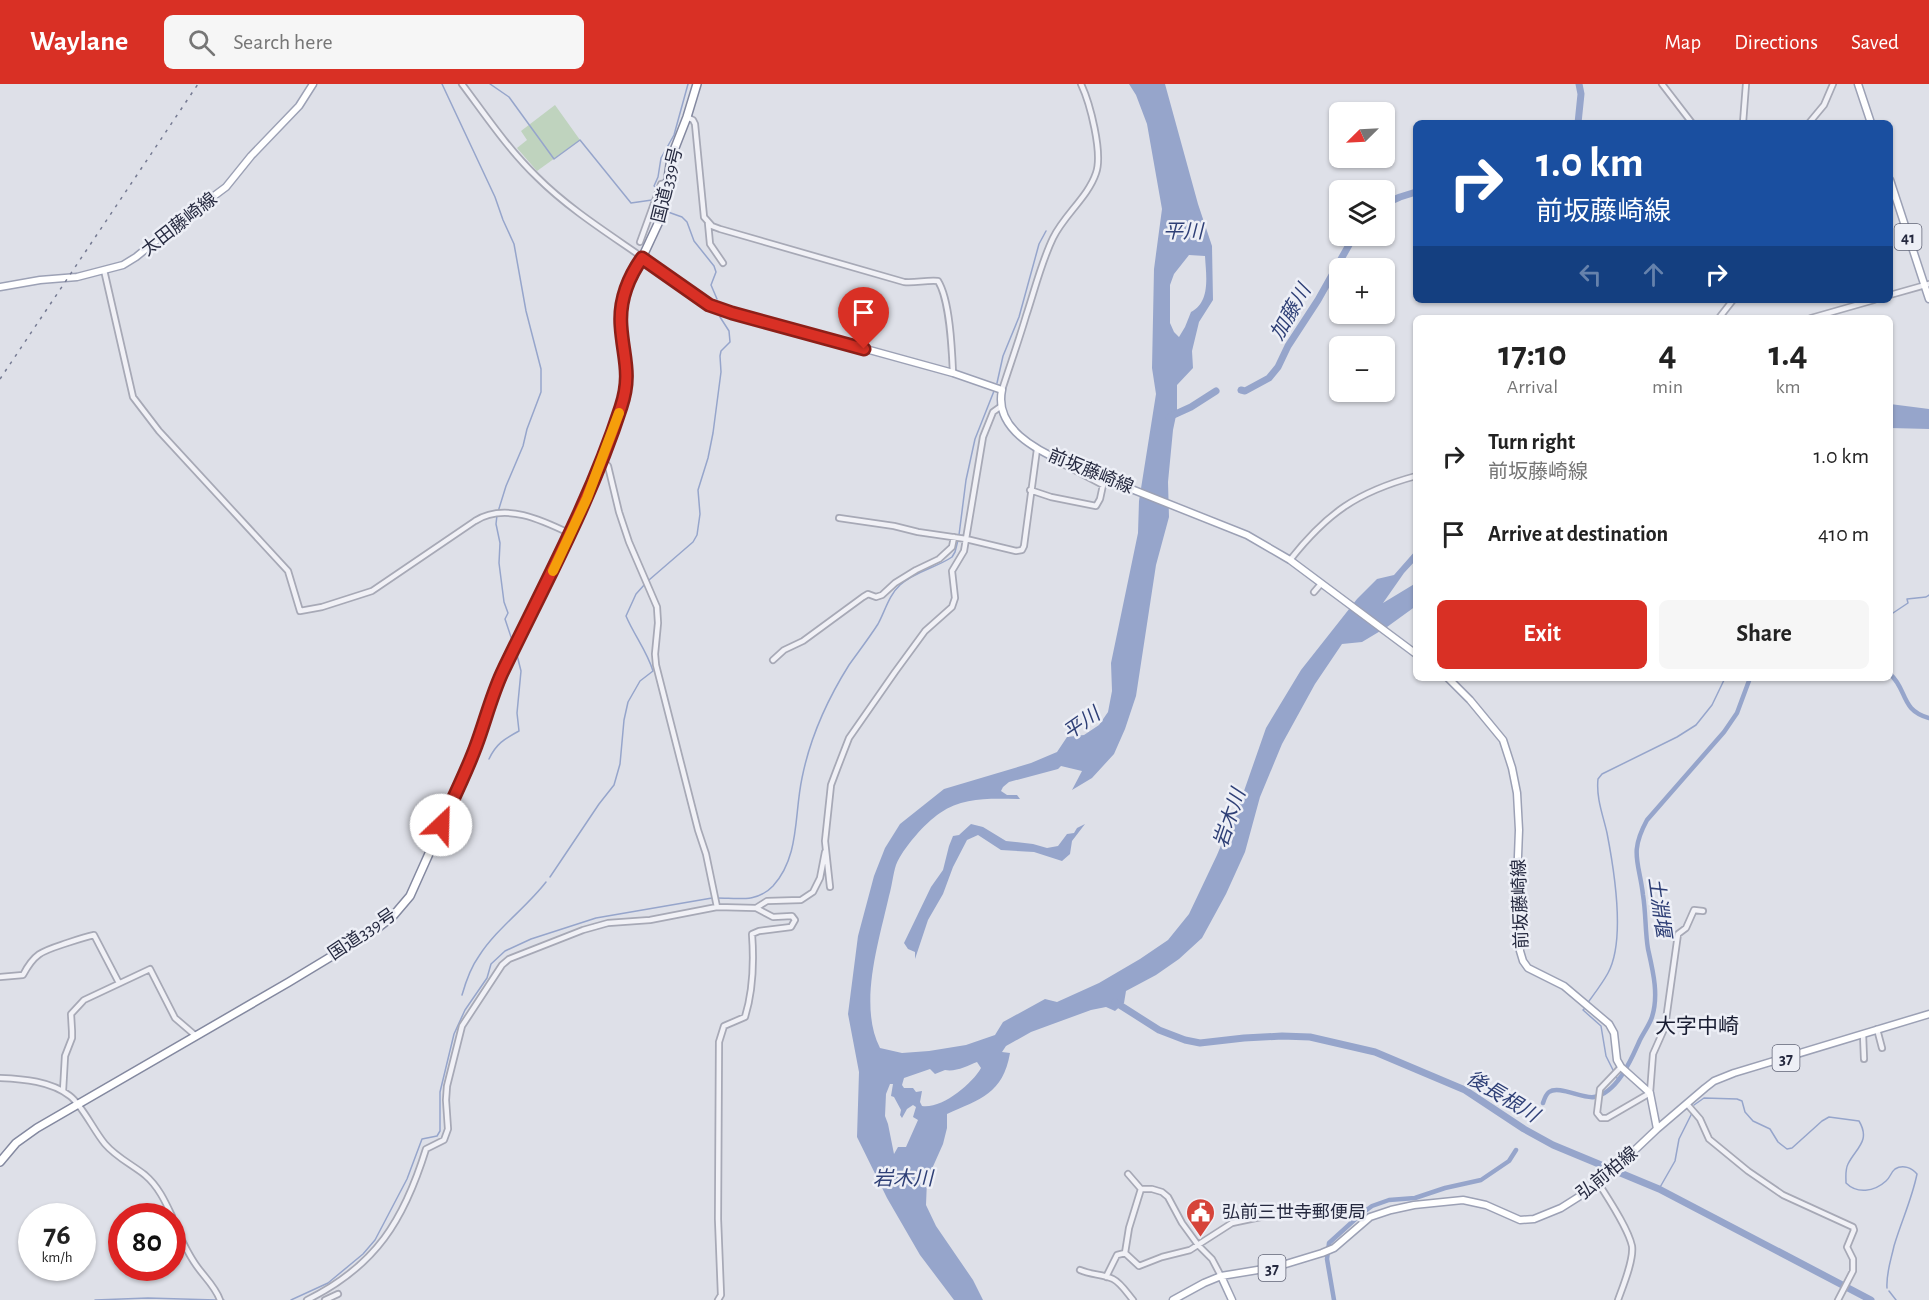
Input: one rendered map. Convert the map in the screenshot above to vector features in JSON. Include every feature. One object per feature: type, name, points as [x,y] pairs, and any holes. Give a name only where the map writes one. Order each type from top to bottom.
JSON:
[{"type":"highway","name":"国道339号","points":[[0,1162],[26,1135],[375,930],[406,902],[466,771],[501,676],[570,534],[602,459],[626,388],[627,373],[621,308],[628,282],[663,213],[671,158],[697,84]]},
{"type":"main road","name":"太田藤崎線","points":[[0,287],[77,277],[123,265],[136,257],[226,187],[251,156],[299,106],[313,84]]},
{"type":"main road","points":[[1858,84],[1870,120]]},
{"type":"main road","name":"41","points":[[1893,189],[1927,285],[1928,297]]},
{"type":"main road","points":[[642,258],[709,305],[1002,390],[1000,407]]},
{"type":"main road","name":"前坂藤崎線","points":[[1000,407],[1011,427],[1037,449],[1247,535],[1290,560],[1320,585],[1413,652]]},
{"type":"main road","name":"前坂藤崎線","points":[[1451,681],[1503,740],[1512,768],[1520,830],[1517,882],[1520,951],[1523,961],[1531,970],[1564,986],[1609,1024],[1614,1033],[1617,1059],[1624,1070]]},
{"type":"main road","name":"弘前柏線","points":[[1173,1300],[1221,1276],[1276,1267],[1322,1253],[1334,1248],[1370,1217],[1391,1210],[1463,1200],[1475,1202],[1513,1218],[1534,1219],[1561,1208],[1600,1183],[1657,1129],[1714,1081],[1929,1014]]},
{"type":"main road","points":[[1624,1070],[1650,1094],[1657,1129]]},
{"type":"main road","points":[[1221,1276],[1232,1300]]},
{"type":"street","points":[[462,84],[510,147],[536,176],[561,199],[642,258]]},
{"type":"street","points":[[1002,390],[1043,262],[1054,235],[1096,173],[1097,150],[1094,127],[1081,84]]},
{"type":"street","points":[[1662,84],[1690,120]]},
{"type":"street","points":[[1743,120],[1746,84]]},
{"type":"street","points":[[1812,120],[1824,105],[1833,84]]},
{"type":"street","points":[[687,117],[695,124],[704,218],[708,223],[720,230],[904,282],[938,281],[942,288],[949,321],[953,374]]},
{"type":"street","points":[[640,242],[661,184],[667,183]]},
{"type":"street","points":[[708,223],[710,244],[723,264]]},
{"type":"street","points":[[104,270],[134,397],[159,431],[288,571],[300,611],[322,608],[372,591],[490,513],[502,512],[546,522],[570,534]]},
{"type":"street","points":[[1893,294],[1927,285]]},
{"type":"street","points":[[1721,315],[1731,303]]},
{"type":"street","points":[[1822,315],[1864,303]]},
{"type":"street","points":[[773,660],[784,650],[803,641],[863,597],[868,594],[876,597],[882,596],[895,583],[915,570],[939,559],[952,547],[960,538],[983,437],[993,412],[1000,407]]},
{"type":"street","points":[[839,518],[960,538],[1016,551],[1022,550],[1037,449]]},
{"type":"street","points":[[602,459],[608,466],[629,542],[657,608],[656,665],[706,854],[717,907]]},
{"type":"street","points":[[1030,490],[1051,497],[1096,506],[1103,485],[1062,464],[1062,461]]},
{"type":"street","points":[[1290,560],[1319,526],[1339,510],[1374,490],[1413,477]]},
{"type":"street","points":[[756,909],[767,901],[801,900],[813,892],[820,878],[825,852],[831,785],[849,738],[925,631],[952,607],[955,598],[952,571],[964,551],[960,538]]},
{"type":"street","points":[[1314,592],[1320,585]]},
{"type":"street","points":[[825,852],[830,887]]},
{"type":"street","points":[[307,1300],[337,1283],[371,1255],[400,1214],[426,1149],[444,1140],[448,1130],[447,1086],[462,1026],[508,959],[600,926],[650,920],[717,907],[756,909],[773,917],[792,916],[795,920],[791,927],[752,934],[751,991],[748,1007],[744,1017],[724,1026],[719,1042],[718,1219],[721,1295],[718,1300]]},
{"type":"street","points":[[1624,1070],[1599,1091],[1599,1116],[1604,1119],[1650,1094],[1653,1054],[1665,1027],[1678,934],[1686,928],[1694,910],[1702,911]]},
{"type":"street","points":[[0,977],[23,975],[30,962],[40,952],[94,935],[119,983]]},
{"type":"street","points":[[63,1091],[65,1056],[72,1038],[71,1014],[84,1000],[150,969],[175,1018],[195,1036]]},
{"type":"street","points":[[1877,1029],[1882,1048]]},
{"type":"street","points":[[1863,1034],[1864,1059]]},
{"type":"street","points":[[0,1078],[30,1080],[72,1096],[106,1145],[124,1162],[143,1173],[155,1185],[164,1203]]},
{"type":"street","points":[[1687,1104],[1700,1119],[1709,1139],[1748,1171],[1783,1195],[1853,1227],[1854,1230],[1847,1247],[1852,1259],[1851,1274],[1838,1300]]},
{"type":"street","points":[[1128,1174],[1141,1190]]},
{"type":"street","points":[[1600,1183],[1617,1212],[1632,1246],[1631,1258],[1618,1300]]},
{"type":"street","points":[[1141,1190],[1152,1189],[1168,1197],[1182,1223],[1212,1259],[1221,1276]]},
{"type":"street","points":[[1125,1253],[1129,1228],[1141,1190]]},
{"type":"street","points":[[1125,1253],[1139,1266],[1162,1257],[1182,1254],[1232,1223],[1284,1212]]},
{"type":"street","points":[[186,1246],[196,1266],[213,1284],[220,1300]]},
{"type":"street","points":[[1106,1277],[1117,1255],[1125,1253]]},
{"type":"street","points":[[1080,1270],[1114,1280],[1132,1300]]},
{"type":"street","points":[[325,1300],[338,1294]]},
{"type":"green space","points":[[555,105],[580,140],[537,171],[517,148],[527,140],[521,131]]},
{"type":"water","points":[[1129,84],[1165,84],[1212,246],[1213,300],[1199,322],[1192,351],[1193,368],[1177,385],[1177,411],[1168,482],[1169,517],[1156,565],[1136,696],[1114,754],[1092,778],[1072,790],[1082,771],[1061,766],[1058,769],[1009,782],[1001,791],[1007,795],[1017,795],[1020,799],[969,801],[949,808],[934,817],[909,844],[899,858],[895,869],[872,973],[871,1012],[880,1048],[902,1053],[929,1051],[966,1045],[995,1035],[1003,1022],[1045,999],[1057,1002],[1099,983],[1168,940],[1189,914],[1244,791],[1266,728],[1301,670],[1357,599],[1377,579],[1394,575],[1413,553],[1413,563],[1383,603],[1413,585],[1413,608],[1362,642],[1342,644],[1315,684],[1282,744],[1260,797],[1245,852],[1202,938],[1179,959],[1156,975],[1126,991],[1124,1003],[1115,1011],[1106,1007],[1091,1010],[1031,1032],[1006,1046],[1002,1052],[1010,1053],[1007,1067],[996,1086],[980,1099],[947,1114],[947,1128],[943,1144],[927,1180],[926,1205],[936,1226],[973,1280],[983,1300],[954,1300],[920,1255],[887,1198],[857,1137],[859,1072],[848,1014],[858,936],[874,876],[885,848],[900,824],[944,789],[1031,763],[1057,752],[1067,737],[1084,735],[1099,725],[1108,712],[1112,691],[1111,663],[1138,533],[1139,501],[1156,394],[1152,368],[1154,269],[1162,209],[1147,124],[1136,95]],"holes":[[[1189,255],[1205,256],[1206,287],[1202,302],[1191,312],[1179,337],[1170,323],[1170,285],[1174,274]],[[977,1062],[981,1068],[971,1081],[956,1094],[938,1104],[922,1106],[920,1102],[922,1091],[916,1092],[913,1088],[904,1088],[902,1085],[904,1078],[930,1069],[935,1074]],[[890,1084],[893,1084],[891,1096],[894,1097],[901,1110],[902,1118],[907,1109],[913,1105],[916,1107],[913,1117],[918,1120],[906,1147],[898,1147],[894,1154],[885,1116],[886,1094]]]},
{"type":"water","points":[[1893,404],[1929,409],[1929,429],[1893,428]]},
{"type":"water","points":[[971,824],[983,827],[1006,841],[1047,848],[1058,846],[1067,834],[1074,833],[1077,828],[1085,824],[1072,841],[1070,854],[1062,861],[1034,852],[1001,850],[978,835],[967,840],[953,867],[943,894],[928,920],[915,959],[915,952],[908,949],[904,943],[931,887],[943,870],[953,836],[959,835]]},
{"type":"waterway","points":[[442,84],[495,197],[514,244],[526,311],[541,369],[541,392],[523,446],[506,486],[496,524],[500,543],[499,563],[504,602],[508,613],[505,619],[513,643]]},
{"type":"waterway","points":[[490,84],[509,97],[554,159],[580,140],[631,203],[652,200]]},
{"type":"waterway","points":[[657,188],[654,186],[661,158],[674,135],[688,84]]},
{"type":"waterway","name":"加藤川","points":[[1578,120],[1581,94],[1579,84]]},
{"type":"waterway","name":"加藤川","points":[[1395,199],[1413,193]]},
{"type":"waterway","points":[[668,205],[672,194]]},
{"type":"waterway","points":[[667,209],[668,212],[682,217],[687,222],[694,241],[714,266],[716,272],[711,285],[717,299]]},
{"type":"waterway","points":[[997,383],[1003,356],[1019,317],[1039,244],[1046,231]]},
{"type":"waterway","name":"加藤川","points":[[1241,390],[1245,391],[1269,378],[1278,367],[1288,346],[1318,300],[1348,246]]},
{"type":"waterway","points":[[649,580],[693,542],[697,535],[700,514],[698,490],[713,433],[721,372],[720,356],[721,351],[730,342],[729,331],[720,317]]},
{"type":"waterway","points":[[959,535],[966,480],[975,439],[994,391]]},
{"type":"waterway","name":"加藤川","points":[[1169,417],[1191,407],[1216,391]]},
{"type":"waterway","points":[[717,898],[746,898],[760,895],[773,886],[782,874],[788,862],[795,835],[805,763],[820,720],[834,692],[849,665],[878,624],[896,589],[912,576],[952,557],[958,540]]},
{"type":"waterway","points":[[550,877],[614,785],[620,764],[628,702],[640,681],[653,671],[626,616],[636,594],[645,584]]},
{"type":"waterway","points":[[1893,613],[1908,603],[1907,599],[1929,595]]},
{"type":"waterway","points":[[489,759],[501,742],[519,731],[517,713],[521,671],[516,651]]},
{"type":"waterway","name":"土淵堰","points":[[1893,677],[1913,710],[1929,718]]},
{"type":"waterway","points":[[1587,1004],[1608,973],[1613,959],[1617,924],[1613,865],[1599,800],[1598,779],[1602,774],[1677,737],[1696,725],[1712,705],[1724,681]]},
{"type":"waterway","name":"土淵堰","points":[[1543,1103],[1548,1093],[1553,1090],[1594,1097],[1610,1089],[1622,1075],[1652,1017],[1655,992],[1637,857],[1638,841],[1647,820],[1724,732],[1737,713],[1749,681]]},
{"type":"waterway","points":[[462,995],[471,969],[486,946],[546,882]]},
{"type":"waterway","points":[[291,1300],[328,1283],[363,1254],[375,1240],[407,1179],[422,1139],[437,1136],[440,1131],[440,1092],[454,1034],[465,1010],[487,978],[491,964],[505,951],[531,939],[596,918],[712,898]]},
{"type":"waterway","name":"後長根川","points":[[1115,1002],[1159,1030],[1200,1043],[1244,1038],[1310,1037],[1375,1052],[1465,1090],[1524,1129],[1553,1145],[1659,1189],[1871,1300]]},
{"type":"waterway","points":[[1585,1008],[1583,1010],[1601,1026],[1606,1056],[1618,1080]]},
{"type":"waterway","points":[[1694,1105],[1704,1098],[1742,1101],[1745,1112],[1753,1121],[1770,1129],[1778,1142],[1787,1149],[1792,1148],[1829,1117],[1859,1121],[1863,1139],[1846,1169],[1846,1183],[1855,1189],[1876,1188],[1887,1180],[1894,1170],[1901,1167],[1910,1168],[1915,1172],[1917,1174],[1915,1183],[1890,1261],[1887,1288]]},
{"type":"waterway","points":[[1659,1189],[1675,1161],[1679,1139],[1692,1113]]},
{"type":"waterway","name":"土淵堰","points":[[1334,1300],[1327,1259],[1329,1243],[1361,1214],[1372,1206],[1389,1200],[1415,1198],[1481,1180],[1509,1161],[1516,1150]]},
{"type":"waterway","points":[[1889,1291],[1896,1300]]},
{"type":"waterway","points":[[95,1300],[148,1298],[216,1300]]},
{"type":"railway","points":[[0,379],[198,84]]},
{"type":"slow traffic","points":[[553,571],[587,498],[619,413]]},
{"type":"place","name":"弘前三世寺郵便局","points":[[1201,1238]]},
{"type":"district","name":"大字中崎","points":[[1697,1026]]},
{"type":"route","points":[[441,825],[477,744],[501,676],[587,498],[602,459],[626,388],[626,359],[621,326],[624,292],[642,258],[709,305],[864,349]]},
{"type":"water label","name":"平川","points":[[1183,231]]},
{"type":"water label","name":"平川","points":[[1081,723]]},
{"type":"water label","name":"岩木川","points":[[1229,818]]},
{"type":"water label","name":"岩木川","points":[[903,1178]]}]
